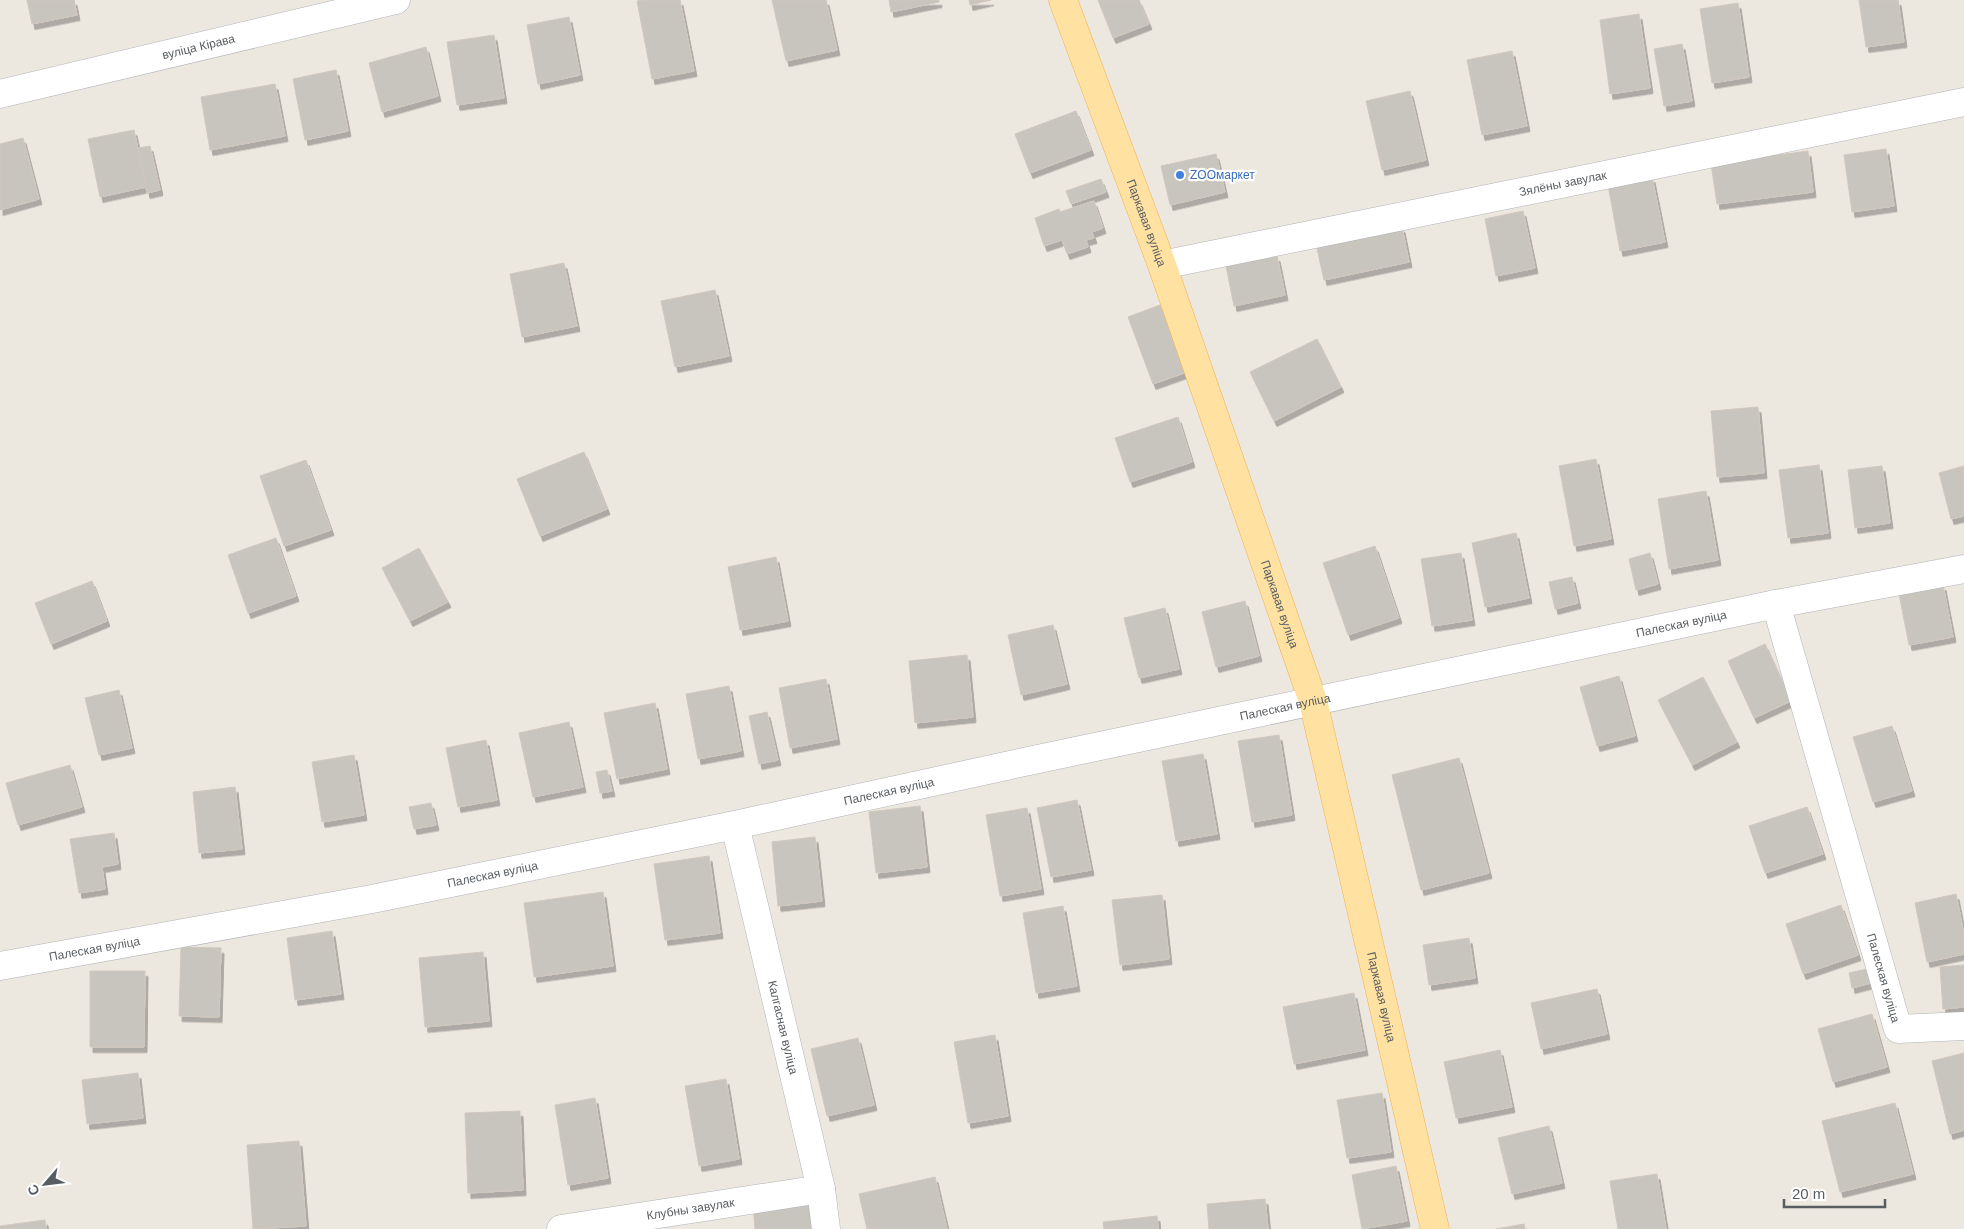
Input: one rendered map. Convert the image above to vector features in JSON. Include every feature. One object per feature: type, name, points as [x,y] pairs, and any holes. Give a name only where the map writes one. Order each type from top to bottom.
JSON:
[{"type":"main road","name":"Паркавая вуліца","points":[[1063,0],[1162,265],[1313,701],[1435,1229]]},
{"type":"street","name":"вуліца Кірава","points":[[0,94],[396,0]]},
{"type":"street","name":"Зялёны завулак","points":[[1162,265],[1964,102]]},
{"type":"street","name":"Палеская вуліца","points":[[1,963],[363,901],[735,825],[1024,762],[1776,604],[1964,569]]},
{"type":"street","name":"Палеская вуліца","points":[[1776,604],[1898,1029],[1964,1026]]},
{"type":"street","name":"Калгасная вуліца","points":[[735,825],[821,1189],[826,1229]]},
{"type":"street","name":"Клубны завулак","points":[[561,1229],[821,1189]]},
{"type":"building","points":[[27,0],[74,0],[77,15],[32,24]]},
{"type":"building","points":[[680,0],[694,71],[652,79],[637,1]]},
{"type":"building","points":[[772,0],[826,0],[837,50],[786,61]]},
{"type":"building","points":[[889,0],[939,0],[939,2],[891,12]]},
{"type":"building","points":[[969,0],[991,0],[970,5]]},
{"type":"building","points":[[1098,0],[1139,0],[1149,24],[1113,38]]},
{"type":"building","points":[[1859,0],[1898,0],[1904,42],[1866,47]]},
{"type":"building","points":[[1738,3],[1749,77],[1712,83],[1700,9]]},
{"type":"building","points":[[1639,14],[1650,88],[1610,94],[1600,20]]},
{"type":"building","points":[[569,17],[580,75],[538,84],[527,25]]},
{"type":"building","points":[[494,35],[504,98],[457,105],[447,42]]},
{"type":"building","points":[[1682,44],[1692,101],[1664,106],[1654,49]]},
{"type":"building","points":[[426,47],[438,96],[382,112],[369,63]]},
{"type":"building","points":[[1512,51],[1527,126],[1482,135],[1467,60]]},
{"type":"building","points":[[336,70],[348,131],[305,140],[293,79]]},
{"type":"building","points":[[275,84],[285,136],[210,150],[201,97]]},
{"type":"building","points":[[1410,91],[1426,160],[1382,170],[1366,101]]},
{"type":"building","points":[[1076,111],[1091,150],[1030,173],[1015,134]]},
{"type":"building","points":[[134,130],[146,187],[100,197],[88,139]]},
{"type":"building","points":[[23,138],[39,199],[0,210],[0,144]]},
{"type":"building","points":[[150,146],[160,190],[147,193],[138,148]]},
{"type":"building","points":[[1886,149],[1894,206],[1852,212],[1844,155]]},
{"type":"building","points":[[1808,151],[1813,192],[1717,204],[1711,164]]},
{"type":"building","points":[[1216,154],[1225,192],[1170,205],[1161,166]]},
{"type":"building","points":[[1652,177],[1665,242],[1620,251],[1608,185]]},
{"type":"building","points":[[1101,179],[1106,192],[1071,204],[1066,191]]},
{"type":"building","points":[[1094,201],[1103,228],[1092,232],[1094,238],[1086,240],[1088,247],[1067,254],[1062,240],[1044,246],[1035,218],[1059,209],[1060,212]]},
{"type":"building","points":[[1523,211],[1535,268],[1496,276],[1485,219]]},
{"type":"building","points":[[1402,227],[1409,262],[1324,280],[1316,244]]},
{"type":"building","points":[[1277,256],[1285,295],[1234,306],[1226,266]]},
{"type":"building","points":[[564,263],[577,326],[522,337],[510,274]]},
{"type":"building","points":[[715,290],[729,356],[675,367],[661,301]]},
{"type":"building","points":[[1160,305],[1184,373],[1153,384],[1128,317]]},
{"type":"building","points":[[1317,339],[1341,387],[1274,421],[1250,372]]},
{"type":"building","points":[[1758,407],[1764,473],[1717,477],[1711,411]]},
{"type":"building","points":[[1178,417],[1192,462],[1130,482],[1115,438]]},
{"type":"building","points":[[584,452],[607,509],[540,536],[517,479]]},
{"type":"building","points":[[1596,459],[1611,539],[1574,546],[1559,466]]},
{"type":"building","points":[[306,460],[331,530],[284,546],[260,476]]},
{"type":"building","points":[[1819,465],[1828,533],[1788,538],[1779,470]]},
{"type":"building","points":[[1882,466],[1890,523],[1855,528],[1848,470]]},
{"type":"building","points":[[1964,466],[1964,516],[1951,519],[1939,473]]},
{"type":"building","points":[[1706,491],[1718,560],[1669,569],[1658,499]]},
{"type":"building","points":[[1516,533],[1529,598],[1485,607],[1472,543]]},
{"type":"building","points":[[276,538],[296,596],[248,613],[228,555]]},
{"type":"building","points":[[1375,546],[1399,618],[1348,635],[1323,563]]},
{"type":"building","points":[[419,548],[448,602],[410,621],[382,568]]},
{"type":"building","points":[[1461,553],[1472,620],[1432,626],[1421,559]]},
{"type":"building","points":[[1650,553],[1658,584],[1636,590],[1629,559]]},
{"type":"building","points":[[776,557],[788,621],[740,630],[728,567]]},
{"type":"building","points":[[1572,577],[1578,603],[1555,609],[1549,582]]},
{"type":"building","points":[[92,581],[107,621],[51,644],[35,603]]},
{"type":"building","points":[[1943,585],[1953,637],[1909,645],[1899,594]]},
{"type":"building","points":[[1245,601],[1259,656],[1216,667],[1202,612]]},
{"type":"building","points":[[1165,608],[1179,669],[1139,678],[1124,618]]},
{"type":"building","points":[[1053,625],[1067,684],[1021,695],[1008,635]]},
{"type":"building","points":[[1765,644],[1791,701],[1754,718],[1728,661]]},
{"type":"building","points":[[967,655],[973,717],[915,723],[909,661]]},
{"type":"building","points":[[1619,676],[1635,736],[1597,746],[1580,687]]},
{"type":"building","points":[[1703,677],[1737,742],[1692,765],[1658,700]]},
{"type":"building","points":[[826,679],[837,739],[790,748],[779,688]]},
{"type":"building","points":[[729,686],[741,751],[698,759],[686,694]]},
{"type":"building","points":[[119,690],[132,748],[99,755],[85,698]]},
{"type":"building","points":[[655,703],[667,769],[617,779],[604,713]]},
{"type":"building","points":[[767,712],[778,760],[759,764],[749,716]]},
{"type":"building","points":[[569,722],[583,787],[533,797],[519,733]]},
{"type":"building","points":[[1892,726],[1912,791],[1873,802],[1853,737]]},
{"type":"building","points":[[1279,735],[1292,815],[1252,822],[1238,741]]},
{"type":"building","points":[[486,740],[497,800],[458,807],[446,748]]},
{"type":"building","points":[[1203,754],[1217,834],[1176,841],[1162,761]]},
{"type":"building","points":[[354,755],[364,815],[322,822],[312,762]]},
{"type":"building","points":[[1459,758],[1489,873],[1421,890],[1392,775]]},
{"type":"building","points":[[70,765],[82,807],[18,825],[6,783]]},
{"type":"building","points":[[607,770],[612,791],[600,793],[596,772]]},
{"type":"building","points":[[235,787],[242,849],[199,853],[193,792]]},
{"type":"building","points":[[1077,800],[1091,870],[1051,877],[1037,808]]},
{"type":"building","points":[[431,803],[436,825],[414,829],[409,807]]},
{"type":"building","points":[[920,806],[927,867],[876,873],[869,812]]},
{"type":"building","points":[[1807,807],[1823,854],[1765,873],[1749,826]]},
{"type":"building","points":[[1027,808],[1041,889],[1000,896],[986,815]]},
{"type":"building","points":[[114,833],[118,864],[102,867],[105,889],[79,893],[70,839]]},
{"type":"building","points":[[815,837],[822,901],[778,906],[772,842]]},
{"type":"building","points":[[709,856],[720,933],[665,940],[654,864]]},
{"type":"building","points":[[603,892],[613,966],[534,977],[524,903]]},
{"type":"building","points":[[1956,894],[1964,935],[1964,954],[1927,962],[1915,903]]},
{"type":"building","points":[[1162,895],[1169,959],[1120,965],[1112,900]]},
{"type":"building","points":[[1841,905],[1858,955],[1803,974],[1786,924]]},
{"type":"building","points":[[1063,906],[1077,986],[1036,993],[1023,913]]},
{"type":"building","points":[[332,931],[341,994],[295,1000],[287,938]]},
{"type":"building","points":[[1469,938],[1475,978],[1429,985],[1423,945]]},
{"type":"building","points":[[181,947],[221,948],[219,1017],[179,1016]]},
{"type":"building","points":[[483,952],[489,1021],[425,1027],[419,958]]},
{"type":"building","points":[[1964,965],[1964,1007],[1943,1009],[1940,967]]},
{"type":"building","points":[[1867,969],[1871,983],[1852,988],[1849,973]]},
{"type":"building","points":[[90,971],[145,971],[144,1047],[90,1047]]},
{"type":"building","points":[[1597,989],[1607,1034],[1541,1049],[1531,1003]]},
{"type":"building","points":[[1354,993],[1365,1050],[1294,1064],[1283,1007]]},
{"type":"building","points":[[1872,1014],[1887,1067],[1833,1082],[1818,1029]]},
{"type":"building","points":[[995,1035],[1008,1116],[968,1123],[954,1042]]},
{"type":"building","points":[[858,1038],[874,1105],[827,1116],[811,1049]]},
{"type":"building","points":[[1500,1050],[1512,1107],[1456,1118],[1444,1062]]},
{"type":"building","points":[[1964,1053],[1964,1130],[1950,1134],[1932,1061]]},
{"type":"building","points":[[138,1073],[143,1118],[87,1124],[82,1080]]},
{"type":"building","points":[[726,1079],[739,1159],[699,1166],[685,1086]]},
{"type":"building","points":[[1382,1093],[1391,1152],[1347,1158],[1337,1100]]},
{"type":"building","points":[[595,1098],[608,1178],[568,1185],[555,1105]]},
{"type":"building","points":[[1895,1103],[1913,1174],[1840,1192],[1822,1121]]},
{"type":"building","points":[[520,1111],[523,1190],[468,1193],[465,1113]]},
{"type":"building","points":[[1549,1126],[1562,1183],[1512,1194],[1498,1138]]},
{"type":"building","points":[[299,1141],[306,1226],[253,1229],[247,1145]]},
{"type":"building","points":[[1396,1166],[1407,1221],[1362,1229],[1352,1175]]},
{"type":"building","points":[[1657,1174],[1666,1229],[1618,1229],[1610,1181]]},
{"type":"building","points":[[935,1177],[947,1229],[867,1229],[859,1194]]},
{"type":"building","points":[[816,1199],[819,1229],[755,1229],[753,1205]]},
{"type":"building","points":[[1265,1199],[1268,1229],[1209,1229],[1207,1204]]},
{"type":"building","points":[[1157,1216],[1158,1229],[1104,1229],[1103,1222]]},
{"type":"building","points":[[45,1220],[46,1229],[0,1229],[0,1226]]},
{"type":"building","points":[[1524,1224],[1525,1229],[1496,1229]]},
{"type":"place","name":"ZOOмаркет","points":[[1180,175]]}]
